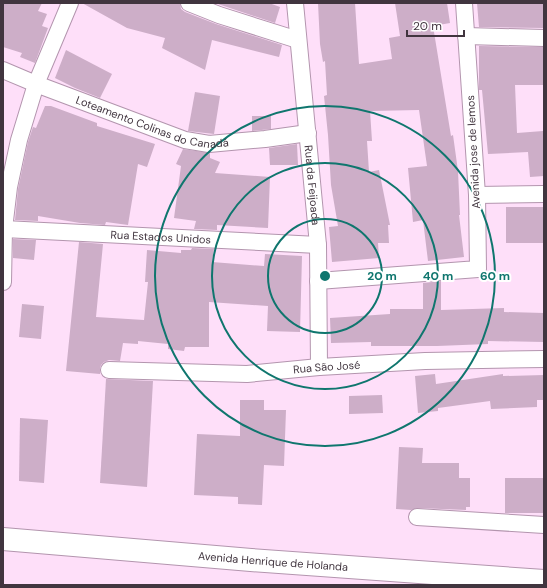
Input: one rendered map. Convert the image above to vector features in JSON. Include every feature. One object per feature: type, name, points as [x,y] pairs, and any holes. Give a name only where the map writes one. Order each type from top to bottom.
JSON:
[{"type":"main road","name":"Avenida Henrique de Holanda","points":[[3,539],[243,559],[544,581]]},
{"type":"street","points":[[3,282],[4,229],[11,179],[20,140],[36,84],[70,3]]},
{"type":"street","points":[[189,3],[219,15],[298,40]]},
{"type":"street","name":"Rua da Feijoada","points":[[295,3],[318,245],[319,367]]},
{"type":"street","points":[[464,3],[466,36],[544,38]]},
{"type":"street","name":"Avenida jose de lemos","points":[[318,281],[478,269],[477,195],[466,36]]},
{"type":"street","name":"Loteamento Colinas do Canadá","points":[[3,70],[36,84],[185,140],[209,144],[265,139],[308,133]]},
{"type":"street","points":[[477,195],[544,194]]},
{"type":"street","name":"Rua Estados Unidos","points":[[4,229],[318,245]]},
{"type":"street","name":"Rua São José","points":[[109,370],[247,374],[319,367],[425,361],[544,359]]},
{"type":"street","points":[[418,517],[544,525]]},
{"type":"building","points":[[3,3],[42,3],[38,11],[47,14],[42,26],[48,28],[35,63],[20,57],[22,53],[3,47]]},
{"type":"building","points":[[82,3],[180,3],[181,9],[185,12],[216,24],[282,45],[279,57],[212,40],[205,70],[162,48],[165,38],[127,28]]},
{"type":"building","points":[[215,3],[269,3],[280,7],[275,23]]},
{"type":"building","points":[[318,3],[355,3],[359,64],[392,59],[389,38],[400,36],[395,3],[447,3],[450,23],[433,26],[458,171],[459,215],[464,257],[428,261],[423,220],[413,222],[408,168],[427,166],[419,110],[370,111],[372,141],[367,141],[369,172],[379,170],[390,225],[388,225],[389,243],[378,243],[379,258],[332,262],[329,227],[338,226],[331,185],[324,96],[327,95],[325,61],[323,62],[320,44]]},
{"type":"building","points":[[477,3],[544,3],[544,28],[479,27]]},
{"type":"building","points":[[479,46],[544,47],[544,85],[515,85],[517,133],[543,131],[544,176],[530,177],[528,152],[488,154],[482,90],[479,90]]},
{"type":"building","points":[[66,50],[112,74],[100,98],[55,78]]},
{"type":"building","points":[[195,92],[220,96],[214,134],[188,131]]},
{"type":"building","points":[[45,106],[51,106],[97,123],[97,126],[155,144],[147,167],[138,164],[128,225],[106,222],[105,225],[80,223],[38,216],[38,221],[15,220],[18,189],[28,142],[33,127],[36,128]]},
{"type":"building","points":[[252,116],[271,116],[271,129],[252,131]]},
{"type":"building","points":[[297,144],[298,165],[270,165],[269,148]]},
{"type":"building","points":[[183,149],[210,153],[210,158],[220,162],[215,173],[270,177],[268,228],[217,225],[217,230],[194,229],[196,221],[174,218],[181,166],[176,164]]},
{"type":"building","points":[[506,207],[544,207],[544,243],[506,243]]},
{"type":"building","points":[[13,239],[36,240],[34,260],[13,258]]},
{"type":"building","points":[[79,242],[103,244],[96,317],[144,320],[148,282],[145,282],[147,250],[181,253],[181,250],[191,250],[192,248],[214,249],[212,262],[264,266],[265,254],[302,256],[300,332],[267,331],[268,306],[209,302],[209,347],[185,347],[184,351],[168,349],[168,344],[138,341],[138,344],[123,343],[120,361],[109,360],[104,362],[101,365],[100,374],[66,371]]},
{"type":"building","points":[[441,281],[441,310],[504,308],[504,312],[544,313],[544,342],[488,341],[488,344],[437,346],[371,346],[371,342],[331,343],[330,318],[390,314],[390,309],[423,309],[423,283]]},
{"type":"building","points":[[22,304],[44,306],[41,339],[19,337]]},
{"type":"building","points":[[435,374],[436,384],[503,374],[503,376],[544,375],[544,400],[537,400],[537,407],[491,409],[490,401],[438,408],[438,411],[418,413],[415,376]]},
{"type":"building","points":[[106,379],[153,381],[147,487],[100,483]]},
{"type":"building","points":[[382,395],[383,413],[349,414],[349,396]]},
{"type":"building","points":[[240,400],[264,400],[264,410],[286,410],[284,466],[264,465],[262,505],[238,504],[238,497],[194,495],[197,434],[240,436]]},
{"type":"building","points":[[20,418],[48,420],[44,483],[19,481]]},
{"type":"building","points":[[399,447],[423,448],[422,463],[459,463],[459,478],[470,478],[470,507],[466,507],[466,510],[418,508],[411,510],[396,509]]},
{"type":"building","points":[[505,478],[544,478],[544,513],[505,513]]}]
